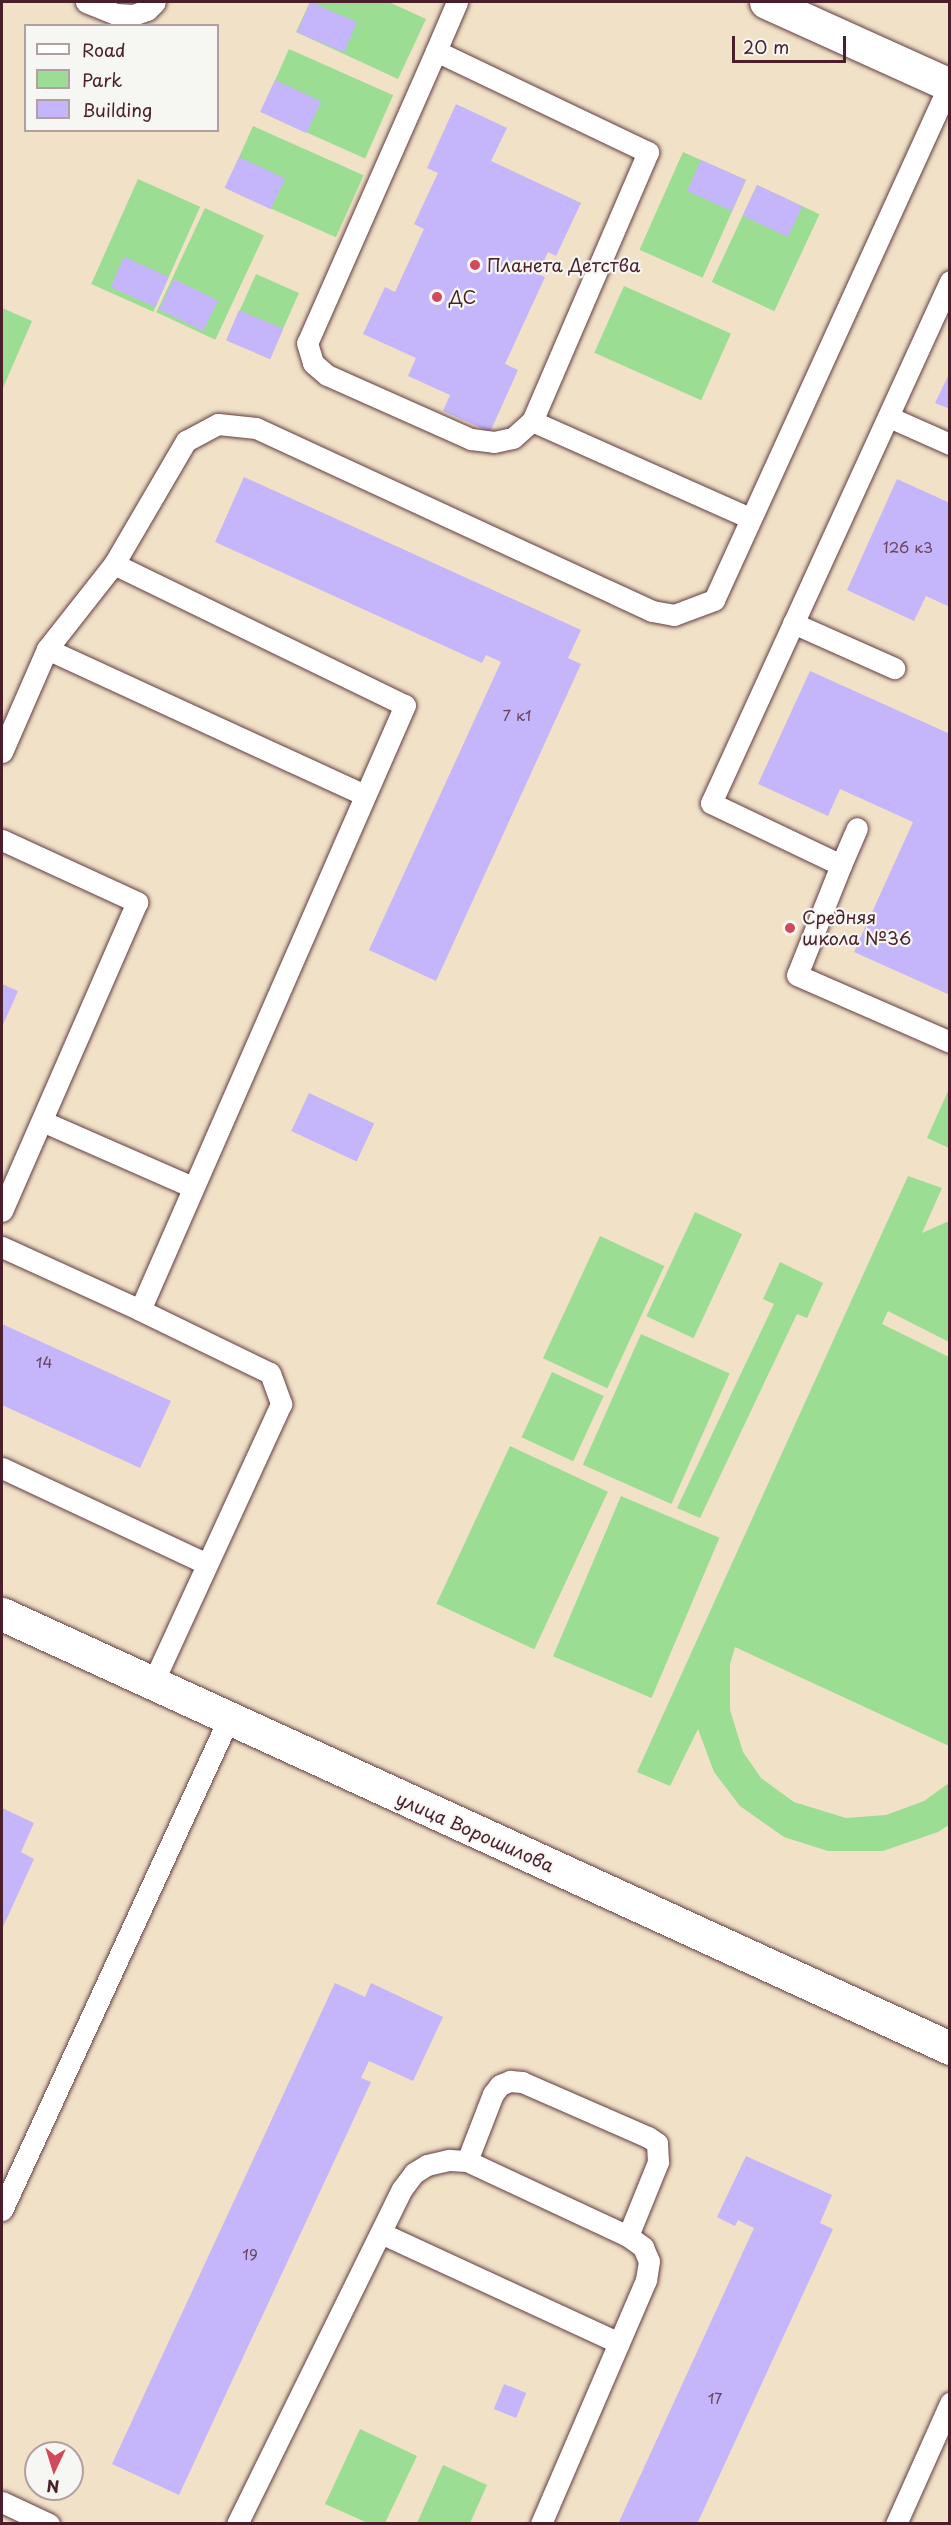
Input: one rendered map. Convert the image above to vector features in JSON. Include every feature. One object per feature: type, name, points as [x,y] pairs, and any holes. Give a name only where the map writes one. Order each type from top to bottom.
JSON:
[{"type":"street","points":[[766,2],[949,85]]},
{"type":"street","name":"улица Ворошилова","points":[[2,1614],[950,2048]]},
{"type":"lane","points":[[86,2],[116,14],[133,15],[147,10],[155,2]]},
{"type":"lane","points":[[436,51],[648,152],[532,421],[513,438],[494,442],[471,440],[327,375],[314,363],[307,343],[457,2]]},
{"type":"lane","points":[[2,752],[47,649],[114,564],[186,441],[218,424],[256,428],[652,611],[674,615],[714,600],[949,85]]},
{"type":"lane","points":[[841,865],[711,802],[950,281]]},
{"type":"lane","points":[[889,417],[950,444]]},
{"type":"lane","points":[[532,421],[750,518]]},
{"type":"lane","points":[[114,564],[405,705],[140,1310]]},
{"type":"lane","points":[[793,623],[894,668]]},
{"type":"lane","points":[[47,649],[364,795]]},
{"type":"lane","points":[[857,828],[797,975],[950,1042]]},
{"type":"lane","points":[[2,840],[137,902],[2,1211]]},
{"type":"lane","points":[[42,1120],[192,1187]]},
{"type":"lane","points":[[2,1247],[140,1310],[270,1374],[281,1404],[153,1682]]},
{"type":"lane","points":[[2,1468],[207,1564]]},
{"type":"lane","points":[[2,2210],[229,1718]]},
{"type":"lane","points":[[467,2161],[493,2094],[500,2085],[510,2081],[522,2082],[648,2137],[657,2143],[658,2162],[628,2236]]},
{"type":"lane","points":[[237,2523],[381,2234],[414,2173],[427,2164],[467,2161],[628,2236],[643,2247],[649,2261],[646,2280],[541,2523]]},
{"type":"lane","points":[[381,2234],[619,2343]]},
{"type":"lane","points":[[896,2523],[950,2403]]},
{"type":"lane","points":[[2,2502],[49,2523]]},
{"type":"green space","points":[[310,2],[389,2],[426,19],[398,79],[296,32]]},
{"type":"green space","points":[[289,49],[393,95],[365,158],[261,112]]},
{"type":"green space","points":[[253,126],[364,175],[336,237],[225,188]]},
{"type":"green space","points":[[683,152],[746,180],[703,278],[639,250]]},
{"type":"green space","points":[[138,179],[200,207],[153,312],[91,284]]},
{"type":"green space","points":[[757,185],[820,214],[774,311],[712,282]]},
{"type":"green space","points":[[205,208],[264,235],[215,340],[156,312]]},
{"type":"green space","points":[[256,274],[299,293],[270,359],[227,340]]},
{"type":"green space","points":[[624,286],[731,334],[701,400],[594,353]]},
{"type":"green space","points":[[2,308],[32,321],[2,390]]},
{"type":"green space","points":[[949,1089],[950,1148],[927,1138]]},
{"type":"green space","points":[[908,1176],[942,1188],[922,1233],[949,1221],[949,1342],[888,1311],[882,1324],[949,1357],[949,1746],[735,1647],[730,1664],[730,1710],[743,1752],[761,1778],[794,1802],[846,1818],[886,1815],[924,1801],[949,1783],[949,1825],[938,1832],[883,1851],[828,1851],[784,1837],[740,1806],[714,1772],[698,1729],[670,1786],[637,1772]]},
{"type":"green space","points":[[695,1212],[742,1234],[694,1338],[646,1316]]},
{"type":"green space","points":[[600,1236],[664,1266],[607,1388],[543,1358]]},
{"type":"green space","points":[[780,1262],[823,1283],[807,1318],[797,1314],[700,1518],[677,1508],[774,1304],[763,1299]]},
{"type":"green space","points":[[641,1334],[730,1373],[671,1504],[583,1465]]},
{"type":"green space","points":[[552,1372],[604,1396],[573,1461],[522,1437]]},
{"type":"green space","points":[[510,1446],[608,1492],[534,1649],[436,1604]]},
{"type":"green space","points":[[621,1496],[719,1538],[652,1698],[553,1656]]},
{"type":"green space","points":[[360,2429],[417,2456],[385,2523],[368,2523],[325,2504]]},
{"type":"green space","points":[[443,2465],[487,2485],[470,2523],[417,2523]]},
{"type":"building","points":[[310,2],[357,22],[344,52],[297,32]]},
{"type":"building","points":[[275,80],[321,102],[306,133],[260,112]]},
{"type":"building","name":"Планета Детства","points":[[456,104],[507,128],[491,161],[581,203],[556,256],[548,252],[538,274],[545,277],[505,364],[518,370],[490,432],[443,411],[450,395],[408,376],[416,358],[363,334],[385,287],[395,292],[424,229],[414,224],[438,173],[427,168]]},
{"type":"building","points":[[239,157],[285,179],[271,209],[225,188]]},
{"type":"building","points":[[701,160],[746,180],[732,211],[687,191]]},
{"type":"building","points":[[757,185],[802,206],[788,237],[743,216]]},
{"type":"building","points":[[124,257],[169,277],[155,307],[111,287]]},
{"type":"building","points":[[174,279],[218,300],[203,331],[159,310]]},
{"type":"building","points":[[239,310],[283,329],[270,359],[226,340]]},
{"type":"building","points":[[950,372],[950,409],[935,403]]},
{"type":"building","points":[[244,477],[581,630],[568,658],[581,664],[436,981],[369,950],[501,662],[486,655],[482,663],[215,542]]},
{"type":"building","points":[[897,479],[950,503],[950,607],[926,596],[914,621],[847,590]]},
{"type":"building","points":[[810,671],[950,734],[950,995],[854,952],[913,822],[840,789],[828,816],[758,784]]},
{"type":"building","points":[[2,984],[18,991],[2,1027]]},
{"type":"building","points":[[309,1093],[374,1123],[357,1161],[291,1131]]},
{"type":"building","points":[[2,1324],[171,1401],[140,1468],[2,1405]]},
{"type":"building","points":[[2,1808],[34,1823],[21,1852],[34,1859],[2,1929]]},
{"type":"building","points":[[335,1983],[365,1997],[371,1983],[443,2017],[413,2081],[369,2061],[361,2078],[371,2082],[179,2495],[112,2464]]},
{"type":"building","points":[[746,2156],[832,2195],[820,2223],[833,2229],[697,2524],[618,2524],[754,2228],[738,2220],[735,2226],[717,2217]]},
{"type":"building","points":[[504,2384],[526,2393],[516,2418],[494,2409]]},
{"type":"place","name":"Планета Детства","points":[[475,265]]},
{"type":"place","name":"ДС","points":[[437,297]]},
{"type":"place","name":"Средняя школа №36","points":[[790,928]]}]
